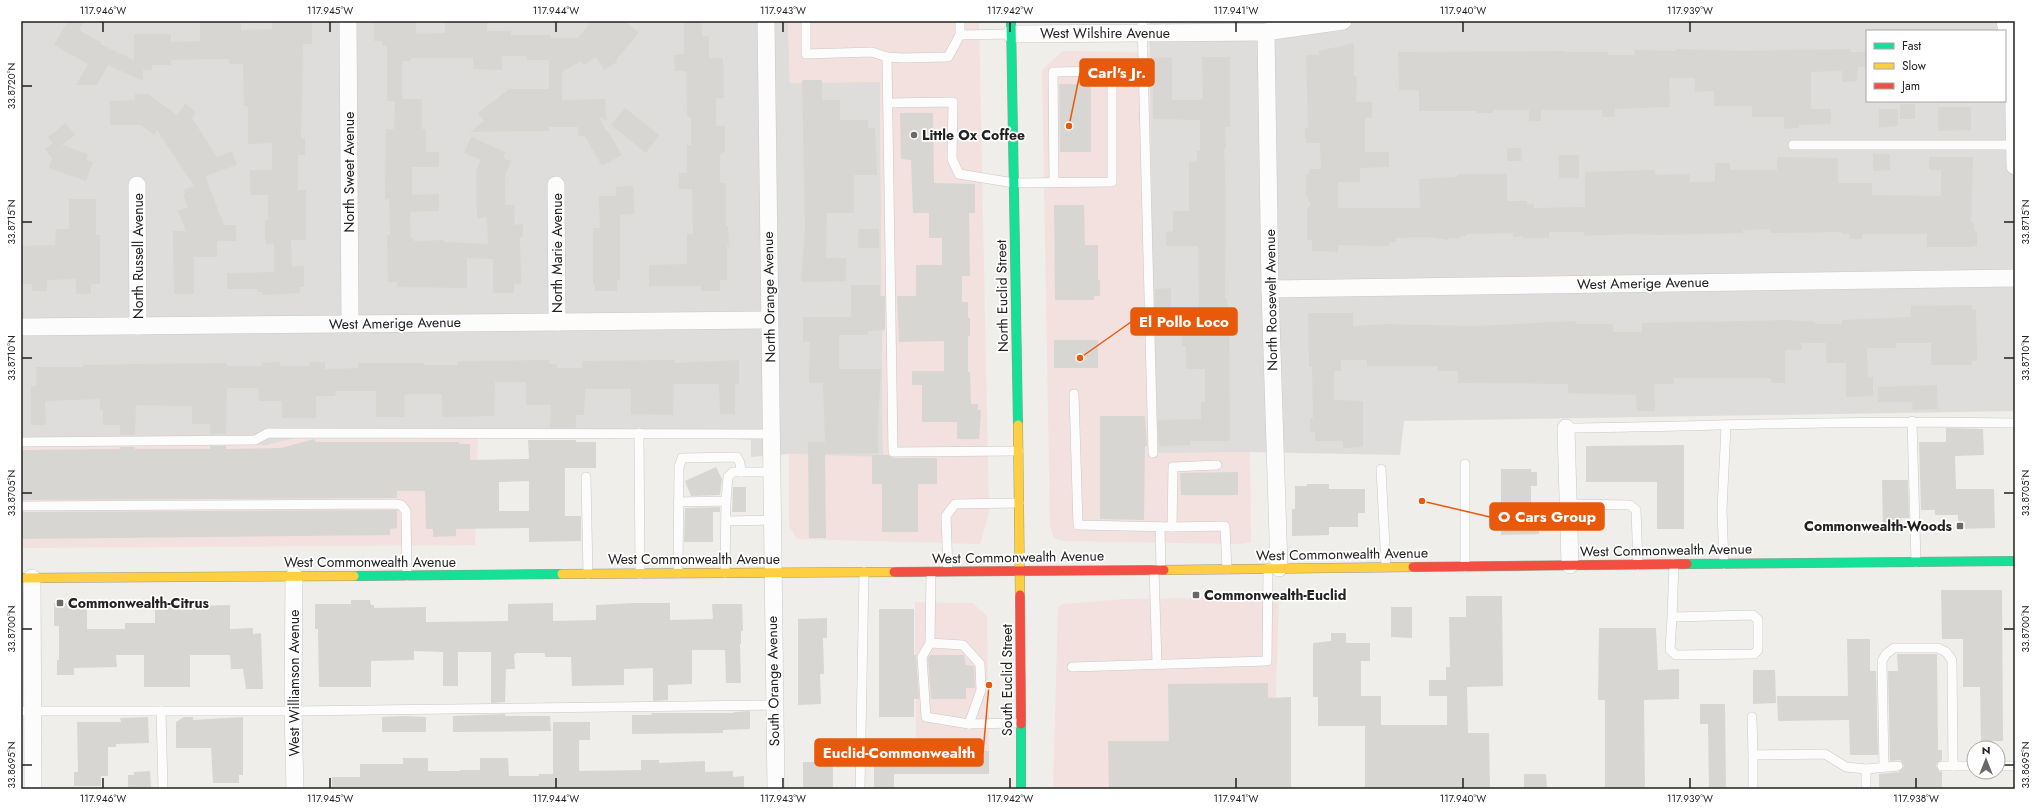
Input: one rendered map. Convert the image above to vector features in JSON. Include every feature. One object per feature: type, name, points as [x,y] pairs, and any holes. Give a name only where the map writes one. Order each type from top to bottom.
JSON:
[{"type":"main road","name":"North Euclid Street","points":[[1011,27],[1020,571]]},
{"type":"main road","name":"West Commonwealth Avenue","points":[[26,578],[948,572],[2015,561]]},
{"type":"main road","name":"South Euclid Street","points":[[1020,571],[1021,789]]},
{"type":"street","name":"North Sweet Avenue","points":[[348,21],[350,324]]},
{"type":"street","name":"North Orange Avenue","points":[[766,21],[771,573]]},
{"type":"street","name":"West Wilshire Avenue","points":[[1011,27],[1142,27],[1266,32],[1343,21]]},
{"type":"street","points":[[2005,21],[2014,49],[2015,166]]},
{"type":"street","name":"North Roosevelt Avenue","points":[[1266,32],[1273,568]]},
{"type":"street","name":"North Marie Avenue","points":[[556,184],[557,322]]},
{"type":"street","name":"North Russell Avenue","points":[[137,185],[138,326]]},
{"type":"street","name":"West Amerige Avenue","points":[[1270,289],[2015,278]]},
{"type":"street","name":"West Amerige Avenue","points":[[21,327],[769,320]]},
{"type":"street","points":[[1566,428],[1570,566]]},
{"type":"street","name":"South Orange Avenue","points":[[771,573],[776,789]]},
{"type":"street","name":"West Williamson Avenue","points":[[294,576],[293,711],[295,789]]},
{"type":"street","points":[[26,578],[27,711],[33,789]]},
{"type":"lane","points":[[806,21],[806,54],[872,52],[887,57],[903,58],[948,57],[960,35],[960,21]]},
{"type":"lane","points":[[960,35],[1011,27]]},
{"type":"lane","points":[[1142,27],[1153,453]]},
{"type":"lane","points":[[887,57],[893,452],[1019,451]]},
{"type":"lane","points":[[888,103],[953,102],[952,159],[959,174],[1014,183],[1112,182],[1112,71]]},
{"type":"lane","points":[[1054,182],[1053,72],[1144,71]]},
{"type":"lane","points":[[1793,145],[2015,135]]},
{"type":"lane","points":[[1074,394],[1078,525],[1160,527],[1225,526],[1226,569]]},
{"type":"lane","points":[[1912,421],[1916,562]]},
{"type":"lane","points":[[1566,428],[1726,426],[1912,421],[2015,423]]},
{"type":"lane","points":[[1724,564],[1722,510],[1726,426]]},
{"type":"lane","points":[[21,442],[255,440],[268,433],[770,434]]},
{"type":"lane","points":[[639,433],[640,574]]},
{"type":"lane","points":[[678,573],[679,467],[682,458],[737,457],[740,463],[741,472]]},
{"type":"lane","points":[[1464,464],[1465,567]]},
{"type":"lane","points":[[1172,527],[1173,467],[1217,465]]},
{"type":"lane","points":[[1381,469],[1386,567]]},
{"type":"lane","points":[[725,573],[726,501],[728,477],[733,472],[770,472]]},
{"type":"lane","points":[[586,477],[588,574]]},
{"type":"lane","points":[[678,502],[726,501]]},
{"type":"lane","points":[[948,572],[946,516],[955,504],[1019,503]]},
{"type":"lane","points":[[1568,504],[1630,505],[1636,510],[1638,565]]},
{"type":"lane","points":[[21,506],[401,505],[406,511],[407,576]]},
{"type":"lane","points":[[726,521],[771,520]]},
{"type":"lane","points":[[1157,664],[1157,570],[1160,527]]},
{"type":"lane","points":[[1672,617],[1754,616],[1758,620],[1758,650],[1754,654],[1676,655],[1670,650],[1674,564]]},
{"type":"lane","points":[[1072,667],[1267,661],[1273,568]]},
{"type":"lane","points":[[860,789],[864,572]]},
{"type":"lane","points":[[931,572],[930,643],[922,657],[926,717],[970,724],[1021,723]]},
{"type":"lane","points":[[930,643],[963,645],[980,664],[981,690],[970,724]]},
{"type":"lane","points":[[1884,767],[1882,661],[1886,654],[1894,648],[1938,648],[1946,652],[1952,660],[1953,766]]},
{"type":"lane","points":[[27,711],[293,711],[774,705]]},
{"type":"lane","points":[[162,711],[163,789]]},
{"type":"lane","points":[[1752,717],[1753,789]]},
{"type":"lane","points":[[1753,755],[1825,754],[1846,767],[1866,769],[1898,766]]},
{"type":"lane","points":[[1942,766],[1966,766]]},
{"type":"lane","points":[[1866,769],[1866,789]]},
{"type":"shaded area","points":[[21,21],[788,21],[790,83],[880,81],[883,458],[789,454],[751,457],[751,440],[580,432],[296,438],[267,445],[21,445]]},
{"type":"shaded area","points":[[788,21],[979,21],[989,513],[980,544],[797,539],[789,526],[789,454],[883,457],[880,82],[790,83]]},
{"type":"shaded area","points":[[1149,21],[2015,21],[2015,411],[1404,421],[1400,455],[1250,452],[1155,454]]},
{"type":"shaded area","points":[[1063,51],[1149,52],[1155,453],[1250,452],[1251,542],[1241,544],[1062,541],[1054,538],[1050,526],[1042,70]]},
{"type":"shaded area","points":[[478,434],[475,545],[21,548],[21,445],[267,445],[296,438]]},
{"type":"shaded area","points":[[1279,597],[1273,789],[1053,789],[1058,607],[1064,604],[1126,599]]},
{"type":"shaded area","points":[[915,602],[972,603],[987,616],[989,751],[916,751]]},
{"type":"building","points":[[68,21],[84,21],[79,30],[101,42],[100,44],[134,60],[134,34],[171,34],[171,42],[200,41],[200,21],[241,21],[241,30],[272,29],[272,21],[312,21],[312,44],[303,44],[301,138],[305,138],[305,155],[298,155],[298,190],[306,190],[306,240],[291,240],[292,267],[304,266],[304,287],[300,287],[300,293],[262,295],[262,292],[258,292],[258,289],[227,289],[227,273],[274,272],[274,244],[266,244],[265,234],[265,220],[268,220],[268,195],[250,195],[250,170],[272,170],[272,143],[248,144],[248,106],[244,106],[243,64],[229,64],[229,59],[171,60],[171,65],[152,65],[152,70],[143,70],[143,81],[108,65],[97,85],[76,85],[88,64],[54,45]]},
{"type":"building","points":[[374,21],[416,22],[416,34],[445,33],[445,21],[487,21],[487,31],[511,31],[511,35],[551,35],[551,38],[578,38],[592,21],[625,21],[639,33],[616,60],[617,62],[604,70],[596,57],[584,65],[581,61],[562,72],[562,100],[605,99],[606,121],[599,116],[606,131],[607,130],[622,155],[602,166],[585,136],[578,136],[578,127],[549,127],[549,131],[470,132],[484,121],[478,113],[509,89],[549,89],[549,60],[527,60],[527,56],[502,56],[502,70],[473,69],[473,58],[411,58],[411,61],[402,61],[402,99],[422,99],[422,129],[426,129],[426,152],[439,152],[439,167],[412,167],[412,195],[439,194],[439,211],[410,212],[411,238],[414,238],[414,241],[444,240],[444,242],[488,244],[487,218],[477,218],[476,171],[481,160],[464,153],[471,137],[506,152],[503,158],[511,161],[505,177],[505,205],[514,205],[515,225],[523,224],[523,237],[520,237],[521,284],[514,284],[514,293],[493,293],[493,259],[467,258],[467,288],[397,287],[397,282],[388,282],[387,235],[390,235],[389,199],[385,199],[386,129],[394,129],[395,101],[387,101],[387,46],[382,46],[382,41],[374,41]]},
{"type":"building","points":[[684,21],[702,21],[702,36],[709,36],[709,58],[723,58],[724,98],[716,98],[716,126],[725,126],[725,151],[720,154],[720,183],[726,183],[726,226],[728,226],[729,246],[727,246],[727,280],[720,280],[720,291],[701,291],[701,286],[649,286],[649,265],[687,264],[687,234],[693,234],[692,189],[679,189],[679,173],[687,173],[687,145],[691,145],[691,117],[688,117],[687,113],[686,71],[675,71],[674,55],[684,54]]},
{"type":"building","points":[[1354,43],[1354,76],[1357,76],[1356,102],[1372,102],[1372,118],[1365,118],[1365,152],[1389,152],[1389,167],[1360,168],[1360,182],[1338,182],[1338,208],[1420,208],[1419,179],[1457,177],[1457,174],[1507,174],[1507,201],[1527,201],[1527,204],[1534,204],[1534,208],[1585,207],[1585,172],[1655,170],[1655,175],[1689,174],[1690,182],[1715,182],[1715,163],[1730,163],[1730,170],[1777,170],[1777,157],[1838,158],[1838,183],[1872,183],[1872,195],[1941,196],[1941,170],[1929,170],[1929,157],[1973,157],[1971,222],[1974,222],[1974,231],[1977,231],[1977,246],[1927,247],[1927,234],[1862,234],[1862,239],[1849,239],[1849,234],[1841,234],[1841,232],[1770,233],[1770,229],[1743,230],[1743,233],[1658,235],[1632,234],[1584,236],[1584,232],[1549,232],[1549,238],[1523,238],[1523,236],[1513,237],[1513,233],[1466,234],[1466,236],[1460,236],[1460,238],[1448,238],[1448,240],[1426,237],[1396,238],[1396,242],[1389,242],[1389,246],[1338,245],[1338,252],[1312,251],[1312,240],[1307,240],[1307,208],[1311,205],[1306,196],[1306,174],[1309,174],[1309,169],[1321,169],[1320,143],[1306,143],[1305,128],[1308,128],[1306,55],[1319,55],[1319,51]]},
{"type":"building","points":[[1676,49],[1743,51],[1850,49],[1850,52],[1866,52],[1866,67],[1858,67],[1857,81],[1842,82],[1842,71],[1811,72],[1811,109],[1831,109],[1831,124],[1799,125],[1799,128],[1784,129],[1784,117],[1752,117],[1752,106],[1714,106],[1714,91],[1695,92],[1695,78],[1669,78],[1670,107],[1615,109],[1615,117],[1602,117],[1602,110],[1541,110],[1541,121],[1529,121],[1529,110],[1493,110],[1493,113],[1477,113],[1477,111],[1419,111],[1419,90],[1399,90],[1398,52],[1564,51],[1608,52],[1608,55],[1635,55],[1635,50],[1676,51]]},
{"type":"building","points":[[1172,57],[1172,100],[1197,100],[1203,99],[1202,57],[1230,57],[1230,127],[1225,127],[1226,148],[1224,148],[1226,199],[1225,298],[1227,298],[1229,317],[1230,441],[1190,441],[1190,445],[1159,446],[1158,420],[1201,419],[1201,402],[1205,402],[1205,369],[1186,369],[1186,346],[1182,346],[1182,333],[1169,333],[1169,316],[1199,316],[1198,246],[1166,246],[1166,232],[1173,231],[1173,211],[1189,211],[1189,162],[1197,161],[1197,151],[1200,151],[1200,120],[1153,119],[1153,58]]},
{"type":"building","points":[[802,80],[822,80],[822,100],[840,100],[840,120],[868,120],[868,128],[875,128],[877,175],[854,175],[854,213],[827,213],[826,258],[846,258],[846,281],[801,282],[805,230]]},
{"type":"building","points":[[1059,84],[1091,84],[1091,152],[1060,152]]},
{"type":"building","points":[[135,94],[148,94],[177,115],[185,104],[196,112],[192,118],[217,157],[232,151],[237,165],[205,176],[224,225],[236,225],[236,241],[217,241],[217,257],[194,257],[194,294],[174,294],[173,231],[186,231],[178,211],[188,207],[183,195],[185,194],[184,190],[194,186],[157,130],[154,135],[141,125],[110,125],[110,101],[135,100]]},
{"type":"building","points":[[1900,104],[1915,104],[1915,119],[1900,119]]},
{"type":"building","points":[[1938,107],[1971,107],[1971,130],[1938,131]]},
{"type":"building","points":[[625,108],[659,135],[646,153],[611,125]]},
{"type":"building","points":[[1879,109],[1898,109],[1898,126],[1879,128]]},
{"type":"building","points":[[900,113],[933,113],[934,183],[975,184],[975,213],[969,213],[970,276],[962,276],[962,302],[968,302],[968,318],[970,318],[970,336],[968,336],[968,372],[970,372],[971,404],[978,404],[978,410],[981,410],[979,439],[957,439],[957,422],[922,422],[922,385],[912,385],[912,371],[944,371],[944,341],[899,342],[897,296],[916,296],[916,265],[942,265],[942,238],[929,238],[929,213],[913,213],[911,160],[901,159]]},
{"type":"building","points":[[66,123],[75,135],[62,145],[88,154],[86,160],[93,162],[86,181],[49,168],[52,158],[45,149],[53,143],[48,137]]},
{"type":"building","points":[[1507,148],[1521,148],[1522,161],[1507,161]]},
{"type":"building","points":[[1873,154],[1890,154],[1890,170],[1873,171]]},
{"type":"building","points":[[1559,155],[1579,155],[1579,178],[1559,178]]},
{"type":"building","points":[[633,186],[635,214],[620,215],[620,280],[617,280],[617,291],[595,291],[595,285],[593,285],[593,228],[600,228],[599,196],[616,196],[616,187]]},
{"type":"building","points":[[69,199],[96,199],[96,235],[100,235],[100,284],[91,284],[91,294],[76,294],[76,279],[47,280],[47,291],[32,291],[32,284],[21,284],[21,246],[55,245],[56,229],[69,229]]},
{"type":"building","points":[[1054,205],[1084,205],[1085,245],[1098,245],[1098,280],[1100,280],[1100,296],[1094,296],[1094,300],[1055,300]]},
{"type":"building","points":[[858,229],[879,229],[879,248],[858,248]]},
{"type":"building","points":[[851,285],[880,285],[880,296],[885,296],[885,330],[868,331],[868,335],[839,335],[839,369],[881,369],[878,419],[878,453],[825,454],[826,538],[809,538],[808,442],[825,442],[823,383],[809,383],[810,342],[803,342],[803,317],[851,317]]},
{"type":"building","points":[[1171,288],[1171,308],[1155,308],[1155,289]]},
{"type":"building","points":[[1972,305],[1972,310],[1976,310],[1977,361],[1972,361],[1972,365],[1931,365],[1931,343],[1896,343],[1896,348],[1867,348],[1868,378],[1873,377],[1873,396],[1846,397],[1846,363],[1826,363],[1826,343],[1801,343],[1802,350],[1785,350],[1785,383],[1771,383],[1771,378],[1674,378],[1674,384],[1654,384],[1655,411],[1637,411],[1636,395],[1568,393],[1568,384],[1458,383],[1458,371],[1438,371],[1438,366],[1367,366],[1367,360],[1341,360],[1341,371],[1334,371],[1334,400],[1363,401],[1363,447],[1343,448],[1343,441],[1315,441],[1315,432],[1310,432],[1310,418],[1313,418],[1312,367],[1309,367],[1308,313],[1353,313],[1353,326],[1387,324],[1475,326],[1576,321],[1576,324],[1613,324],[1613,332],[1642,332],[1642,323],[1787,320],[1815,322],[1815,324],[1842,324],[1842,320],[1911,317],[1911,306]]},
{"type":"building","points":[[1054,340],[1098,340],[1098,368],[1054,368]]},
{"type":"building","points":[[549,360],[549,364],[557,364],[557,368],[582,368],[582,361],[675,360],[675,363],[739,360],[739,384],[735,384],[735,414],[720,414],[719,384],[674,384],[673,415],[631,414],[631,389],[585,389],[584,415],[576,415],[576,428],[550,428],[551,405],[526,405],[526,382],[495,382],[494,416],[442,417],[442,394],[405,394],[404,417],[376,417],[376,391],[335,391],[336,396],[316,396],[316,418],[282,418],[282,401],[259,401],[258,388],[227,388],[226,434],[210,434],[210,424],[192,424],[192,406],[136,405],[135,435],[120,435],[120,425],[103,425],[103,410],[100,410],[100,399],[45,401],[46,425],[31,425],[31,386],[37,386],[36,367],[227,363],[227,366],[262,366],[262,363],[280,362],[280,366],[309,366],[309,362],[325,362],[325,369],[359,368],[358,363],[424,363],[424,365],[458,365],[458,361]]},
{"type":"building","points":[[1937,385],[1938,409],[1913,410],[1912,402],[1878,402],[1878,387]]},
{"type":"building","points":[[1100,416],[1145,416],[1147,446],[1145,446],[1144,520],[1100,519]]},
{"type":"building","points":[[1946,428],[1983,429],[1984,455],[1955,456],[1956,489],[1994,489],[1995,528],[1958,529],[1958,515],[1935,515],[1935,510],[1921,510],[1919,442],[1946,442]]},
{"type":"building","points":[[314,439],[316,442],[459,442],[459,444],[470,444],[470,460],[529,459],[528,440],[576,440],[576,442],[596,442],[596,468],[565,468],[565,516],[581,516],[581,541],[529,542],[529,528],[456,529],[456,536],[433,537],[433,529],[426,529],[425,491],[397,491],[397,498],[21,500],[21,450],[120,449],[120,447],[135,447],[135,449],[210,449],[210,446],[226,446],[226,449],[281,448]],"holes":[[[529,481],[529,511],[499,511],[499,482]]]},
{"type":"building","points":[[1684,445],[1684,529],[1657,529],[1657,482],[1586,482],[1586,446]]},
{"type":"building","points":[[872,455],[888,455],[893,458],[937,458],[937,484],[918,484],[918,532],[882,532],[882,484],[872,484]]},
{"type":"building","points":[[716,467],[722,479],[720,495],[691,496],[685,481]]},
{"type":"building","points":[[1501,469],[1531,469],[1531,472],[1537,472],[1537,486],[1531,486],[1531,511],[1539,511],[1539,534],[1501,535]]},
{"type":"building","points":[[1238,472],[1238,495],[1181,495],[1180,473]]},
{"type":"building","points":[[1882,480],[1908,480],[1909,518],[1901,518],[1901,527],[1883,527]]},
{"type":"building","points":[[1307,484],[1329,484],[1329,489],[1365,489],[1365,513],[1358,513],[1358,527],[1329,527],[1329,535],[1292,536],[1292,509],[1295,509],[1295,486],[1307,486]]},
{"type":"building","points":[[733,487],[746,487],[746,512],[732,512]]},
{"type":"building","points":[[720,507],[720,512],[713,512],[713,542],[684,542],[685,508]]},
{"type":"building","points":[[397,510],[397,528],[390,529],[390,535],[21,539],[21,512]]},
{"type":"building","points":[[1941,590],[2002,590],[2003,740],[1981,740],[1980,687],[1963,687],[1963,639],[1942,639]]},
{"type":"building","points":[[1466,596],[1502,596],[1503,686],[1467,687],[1468,733],[1489,733],[1490,789],[1365,789],[1365,726],[1318,726],[1318,697],[1313,697],[1313,643],[1331,641],[1331,633],[1346,633],[1346,643],[1370,643],[1370,661],[1361,661],[1361,696],[1381,696],[1381,725],[1447,725],[1447,696],[1429,696],[1429,680],[1446,680],[1446,667],[1450,667],[1449,617],[1466,617]]},
{"type":"building","points":[[351,600],[370,600],[371,605],[374,605],[374,608],[426,607],[426,622],[508,621],[508,604],[553,603],[553,621],[596,620],[596,605],[634,603],[670,603],[670,620],[713,619],[712,604],[742,604],[743,631],[741,631],[740,644],[741,683],[726,683],[725,650],[692,650],[692,684],[668,685],[668,700],[653,701],[653,668],[624,669],[624,685],[572,686],[571,657],[545,657],[545,653],[516,653],[514,655],[515,669],[506,669],[505,702],[491,703],[491,652],[458,652],[458,686],[443,686],[443,652],[414,651],[414,660],[371,661],[371,687],[319,687],[318,629],[315,629],[315,604],[351,604]]},
{"type":"building","points":[[188,602],[188,606],[230,605],[230,629],[253,628],[253,634],[261,633],[263,689],[246,689],[243,669],[231,669],[230,655],[190,655],[190,687],[144,687],[144,655],[116,655],[117,667],[74,668],[74,675],[57,675],[57,660],[59,660],[59,626],[54,626],[54,603],[87,603],[87,629],[125,629],[125,623],[155,623],[155,606],[171,606],[171,603]]},
{"type":"building","points":[[1391,607],[1412,607],[1412,638],[1391,637]]},
{"type":"building","points":[[879,609],[914,609],[914,655],[916,655],[919,699],[914,699],[914,717],[879,717]]},
{"type":"building","points":[[827,618],[827,638],[823,638],[824,674],[820,674],[821,704],[798,705],[798,619]]},
{"type":"building","points":[[1599,628],[1656,628],[1658,670],[1679,669],[1679,699],[1644,700],[1645,789],[1605,789],[1605,700],[1598,700]]},
{"type":"building","points":[[1847,639],[1870,639],[1870,671],[1876,671],[1878,755],[1850,755],[1849,720],[1778,721],[1777,696],[1848,696]]},
{"type":"building","points":[[1897,654],[1937,654],[1938,750],[1942,750],[1942,760],[1937,763],[1936,766],[1939,771],[1942,772],[1942,789],[1879,789],[1879,774],[1899,772],[1904,766],[1900,760],[1890,761],[1888,671],[1898,671]]},
{"type":"building","points":[[930,655],[964,655],[966,665],[974,666],[975,688],[966,688],[966,699],[931,699],[928,658]]},
{"type":"building","points":[[1753,670],[1775,670],[1776,703],[1753,704]]},
{"type":"building","points":[[1268,683],[1268,698],[1291,697],[1291,789],[1109,789],[1108,741],[1169,741],[1168,684]]},
{"type":"building","points":[[1700,704],[1725,704],[1726,789],[1709,789],[1708,724],[1700,724]]},
{"type":"building","points":[[750,711],[750,729],[723,730],[723,733],[632,734],[632,715],[651,715],[652,713],[734,713]]},
{"type":"building","points":[[505,714],[505,716],[550,716],[551,731],[453,732],[453,716]]},
{"type":"building","points":[[148,717],[149,743],[116,744],[116,747],[108,747],[108,776],[101,776],[101,786],[74,786],[74,772],[78,772],[77,722],[121,722],[120,718]]},
{"type":"building","points":[[184,717],[193,717],[193,720],[243,717],[243,775],[239,775],[239,783],[213,783],[211,748],[176,748],[176,722]]},
{"type":"building","points":[[382,717],[426,717],[426,732],[382,732]]},
{"type":"building","points":[[553,722],[590,722],[590,740],[579,740],[579,771],[641,770],[641,760],[659,760],[659,763],[705,761],[705,772],[733,771],[733,777],[744,776],[744,789],[332,789],[332,777],[360,777],[360,764],[403,764],[403,758],[428,758],[428,771],[460,771],[480,770],[480,758],[508,758],[509,776],[539,776],[539,774],[553,774]]},
{"type":"building","points":[[874,751],[989,751],[989,774],[894,774],[894,789],[874,789]]},
{"type":"building","points":[[803,762],[833,762],[833,789],[803,789]]},
{"type":"building","points":[[150,771],[151,787],[128,788],[128,775],[134,775],[134,772]]},
{"type":"building","points":[[1524,774],[1546,774],[1547,789],[1524,789]]},
{"type":"traffic: fast","points":[[1011,21],[1018,425]]},
{"type":"traffic: fast","points":[[1687,564],[2015,561]]},
{"type":"traffic: fast","points":[[354,576],[562,574]]},
{"type":"traffic: fast","points":[[1021,724],[1021,789]]},
{"type":"traffic: slow","points":[[1018,425],[1020,595]]},
{"type":"traffic: slow","points":[[1164,570],[1413,567]]},
{"type":"traffic: slow","points":[[562,574],[894,572]]},
{"type":"traffic: slow","points":[[21,578],[354,576]]},
{"type":"traffic: jam","points":[[1413,567],[1687,564]]},
{"type":"traffic: jam","points":[[894,572],[1164,570]]},
{"type":"traffic: jam","points":[[1020,595],[1021,724]]},
{"type":"place","name":"Carl's Jr.","points":[[1069,126]]},
{"type":"place","name":"Little Ox Coffee","points":[[914,135]]},
{"type":"place","name":"El Pollo Loco","points":[[1080,358]]},
{"type":"place","name":"O Cars Group","points":[[1422,501]]},
{"type":"place","name":"Commonwealth-Woods","points":[[1960,526]]},
{"type":"place","name":"Commonwealth-Euclid","points":[[1196,595]]},
{"type":"place","name":"Commonwealth-Citrus","points":[[60,603]]},
{"type":"place","name":"Euclid-Commonwealth","points":[[989,685]]}]
